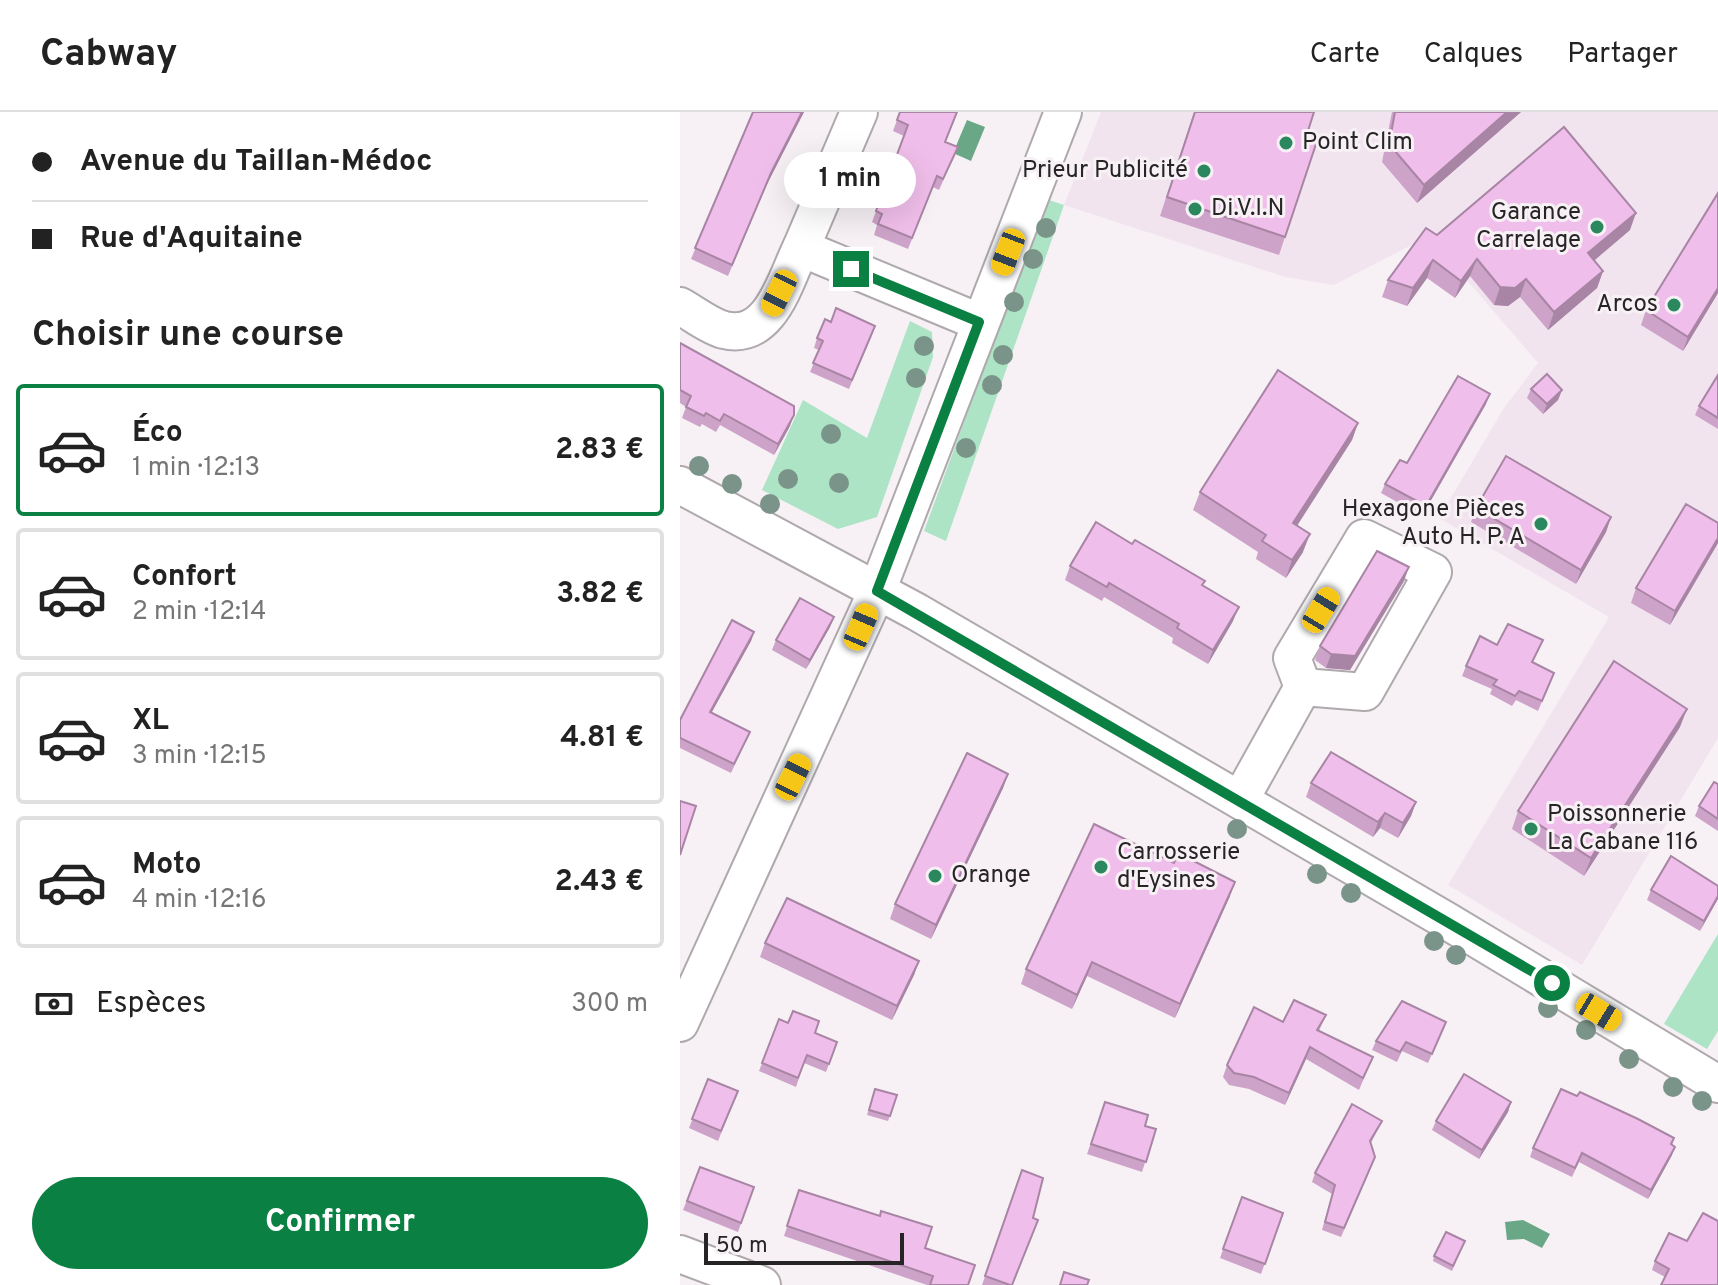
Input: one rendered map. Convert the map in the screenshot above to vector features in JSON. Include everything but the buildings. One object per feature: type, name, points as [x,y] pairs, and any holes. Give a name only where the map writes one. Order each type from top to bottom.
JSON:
[{"type":"street","points":[[680,306],[723,330],[745,330],[769,315],[859,112]]},
{"type":"street","points":[[680,1023],[877,591],[1063,112]]},
{"type":"street","points":[[801,248],[979,322]]},
{"type":"street","points":[[680,485],[877,591],[1240,800],[1718,1084]]},
{"type":"street","points":[[1240,800],[1303,687]]},
{"type":"street","points":[[680,1254],[762,1285]]},
{"type":"shaded area","points":[[1101,112],[1718,112],[1718,738],[1582,965],[1448,885],[1609,617],[1439,518],[1504,408],[1538,363],[1429,236],[1334,285],[1285,277],[1064,205]]},
{"type":"shaded area","points":[[967,120],[985,127],[971,161],[953,153]]},
{"type":"shaded area","points":[[1046,199],[1064,205],[946,541],[924,531]]},
{"type":"shaded area","points":[[910,321],[932,332],[933,357],[877,517],[838,529],[762,490],[803,400],[867,438]]},
{"type":"shaded area","points":[[1718,934],[1718,1031],[1707,1049],[1664,1024]]},
{"type":"shaded area","points":[[1523,1220],[1550,1234],[1542,1248],[1524,1239],[1507,1240],[1505,1222]]},
{"type":"place","name":"Point Clim","points":[[1286,143]]},
{"type":"place","name":"Prieur Publicité","points":[[1204,171]]},
{"type":"place","name":"Di.V.I.N","points":[[1195,209]]},
{"type":"place","name":"Garance Carrelage","points":[[1597,227]]},
{"type":"place","name":"Arcos","points":[[1674,305]]},
{"type":"place","name":"Hexagone Pièces Auto H. P. A","points":[[1541,524]]},
{"type":"place","name":"Poissonnerie La Cabane 116","points":[[1531,829]]},
{"type":"place","name":"Carrosserie d'Eysines","points":[[1101,867]]},
{"type":"place","name":"Orange","points":[[935,876]]},
{"type":"route","points":[[851,269],[979,322],[877,591],[1552,983]]}]
